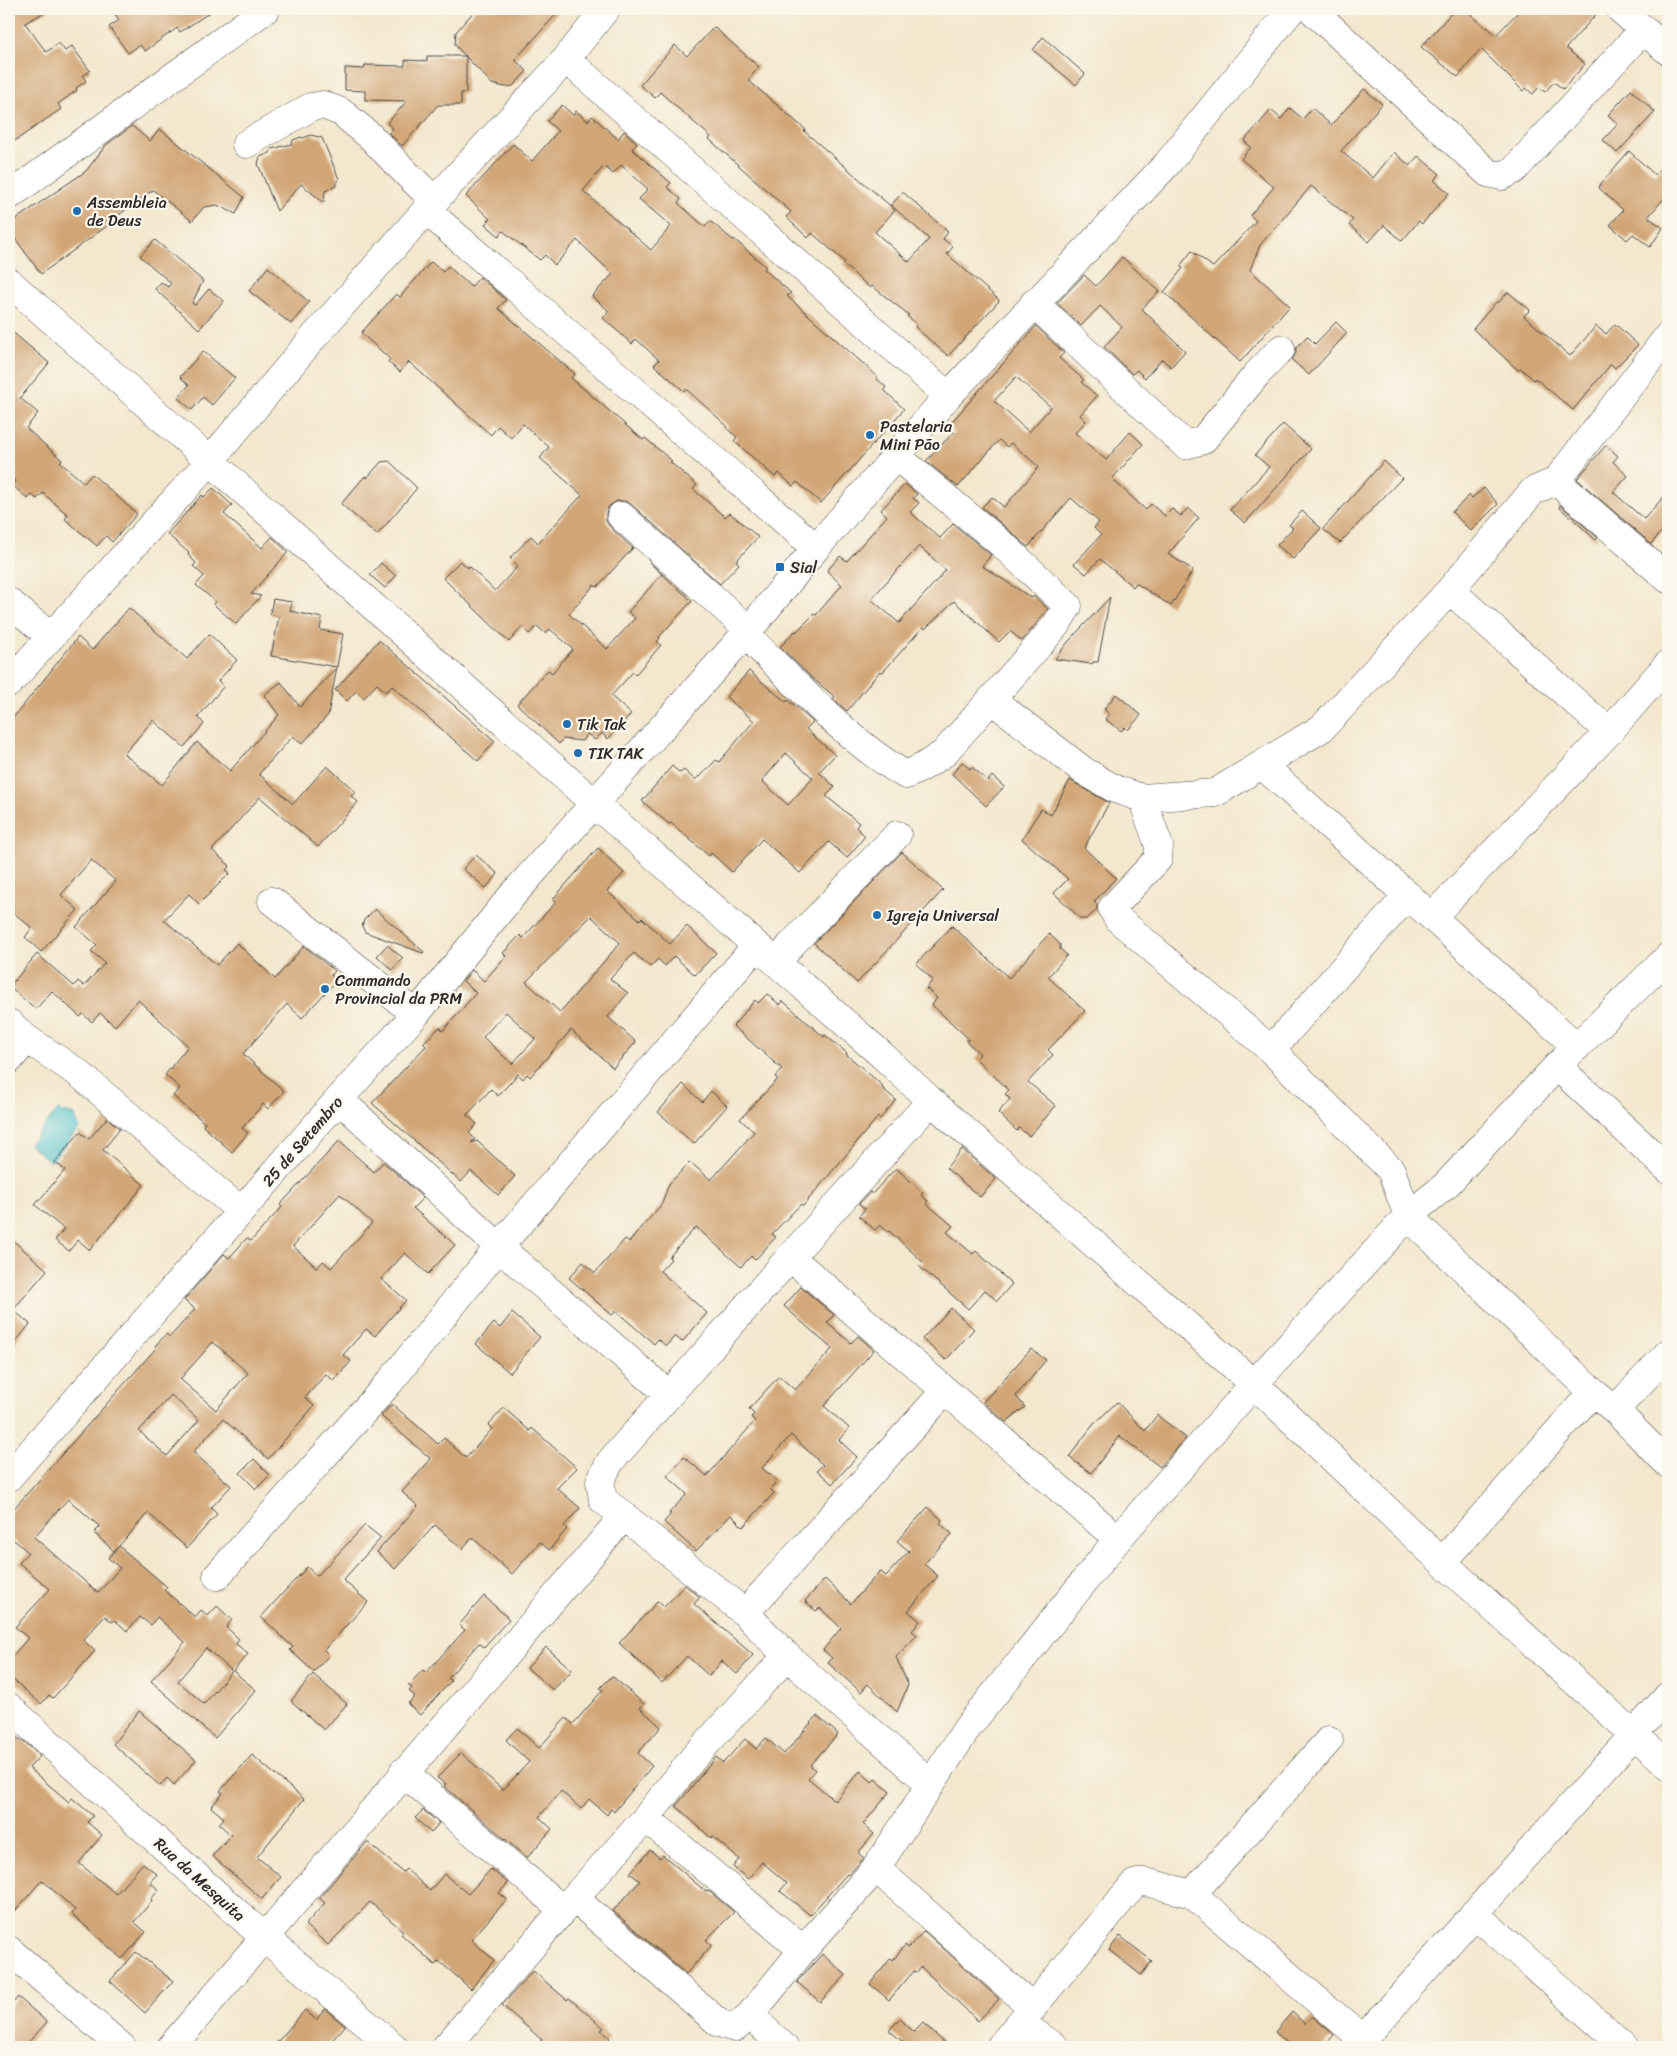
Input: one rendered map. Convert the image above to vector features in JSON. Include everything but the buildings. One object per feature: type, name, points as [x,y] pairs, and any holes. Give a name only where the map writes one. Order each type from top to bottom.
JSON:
[{"type":"street","points":[[9,196],[266,9]]},
{"type":"street","points":[[9,683],[210,461],[313,338],[566,59],[606,9]]},
{"type":"street","name":"25 de Setembro","points":[[9,1477],[241,1210],[416,1014],[510,898],[746,631],[948,396],[1167,164],[1292,9]]},
{"type":"street","points":[[1311,9],[1488,173],[1502,176],[1514,170],[1644,30]]},
{"type":"street","points":[[1620,9],[1668,51]]},
{"type":"street","points":[[566,59],[948,396]]},
{"type":"street","points":[[246,144],[310,107],[323,105],[341,112],[370,136],[411,178],[431,206],[816,548]]},
{"type":"street","points":[[9,282],[594,803],[1254,1384],[1442,1562],[1668,1765]]},
{"type":"street","points":[[1034,303],[1184,445],[1203,440],[1257,374],[1281,349]]},
{"type":"street","points":[[992,700],[1084,772],[1115,789],[1142,798],[1215,793],[1322,728],[1450,590],[1533,491],[1556,481],[1668,336]]},
{"type":"street","points":[[621,516],[746,631],[846,730],[884,762],[906,775],[922,768],[942,754],[992,700],[1056,625],[1068,606],[1003,545],[896,456]]},
{"type":"street","points":[[1556,481],[1668,579]]},
{"type":"street","points":[[1450,590],[1609,732]]},
{"type":"street","points":[[9,602],[51,638]]},
{"type":"street","points":[[1432,917],[1609,732],[1668,664]]},
{"type":"street","points":[[1262,765],[1577,1047]]},
{"type":"street","points":[[1142,798],[1159,846],[1158,859],[1112,908],[1114,914],[1271,1050],[1391,1170],[1408,1216],[1615,1410],[1668,1464]]},
{"type":"street","points":[[217,1576],[389,1383],[499,1247],[766,954],[790,945],[897,835]]},
{"type":"street","points":[[1271,1050],[1408,895]]},
{"type":"street","points":[[272,901],[416,1014]]},
{"type":"street","points":[[403,1772],[719,2023],[735,2028],[750,2015],[803,1950],[876,1868],[968,1727],[1118,1539],[1254,1384],[1408,1216],[1445,1186],[1557,1066],[1668,957]]},
{"type":"street","points":[[9,1060],[18,1031],[78,1074],[241,1210]]},
{"type":"street","points":[[1557,1066],[1668,1169]]},
{"type":"street","points":[[339,1099],[499,1247],[668,1394]]},
{"type":"street","points":[[930,1784],[787,1656],[745,1614],[603,1500],[600,1481],[610,1462],[668,1394],[931,1101]]},
{"type":"street","points":[[790,1257],[1118,1539]]},
{"type":"street","points":[[1615,1410],[1668,1353]]},
{"type":"street","points":[[745,1614],[945,1391]]},
{"type":"street","points":[[1442,1562],[1594,1392]]},
{"type":"street","points":[[171,2047],[265,1938],[403,1772],[624,1516]]},
{"type":"street","points":[[446,2047],[646,1818],[694,1757],[787,1656]]},
{"type":"street","points":[[1000,2047],[1134,1884],[1142,1882],[1192,1894],[1360,2043],[1668,1696]]},
{"type":"street","name":"Rua da Mesquita","points":[[9,1707],[265,1938],[394,2047]]},
{"type":"street","points":[[1192,1894],[1329,1740]]},
{"type":"street","points":[[646,1818],[803,1950]]},
{"type":"street","points":[[876,1868],[1027,2015],[1055,2047]]},
{"type":"street","points":[[1474,1913],[1625,2047]]},
{"type":"street","points":[[9,1950],[122,2047]]},
{"type":"street","points":[[750,2015],[784,2047]]},
{"type":"water","points":[[58,1110],[75,1115],[77,1124],[80,1127],[51,1162],[29,1144]]},
{"type":"place","name":"Assembleia de Deus","points":[[77,211]]},
{"type":"place","name":"Pastelaria Mini Pão","points":[[870,435]]},
{"type":"place","name":"Sial","points":[[780,567]]},
{"type":"place","name":"Tik Tak","points":[[567,724]]},
{"type":"place","name":"TIK TAK","points":[[578,753]]},
{"type":"place","name":"Igreja Universal","points":[[877,915]]},
{"type":"place","name":"Commando Provincial da PRM","points":[[325,989]]}]
